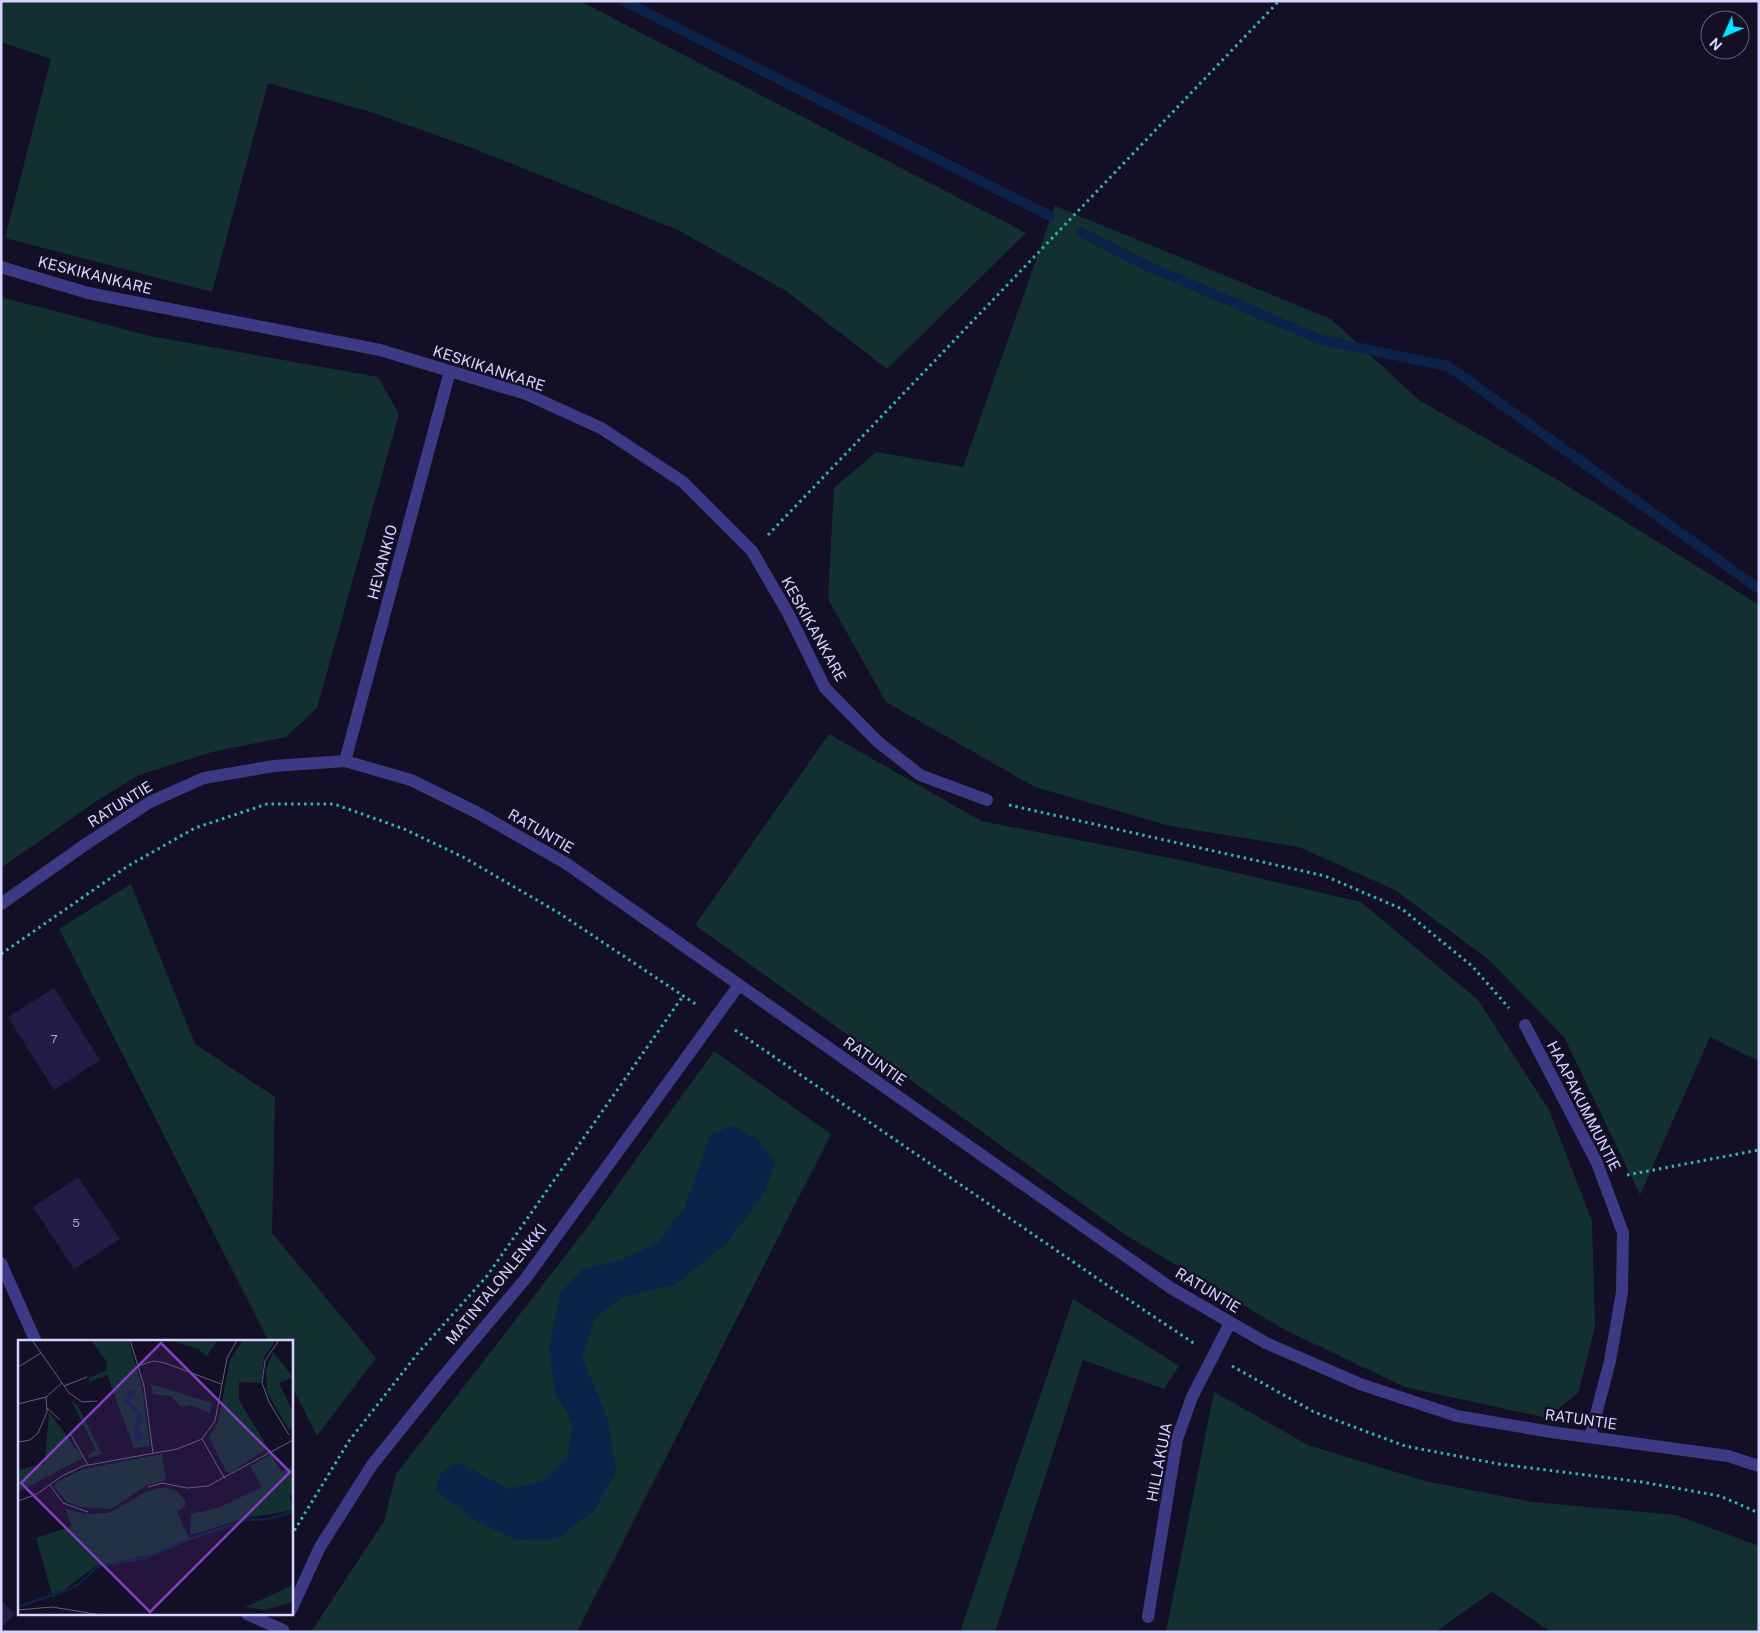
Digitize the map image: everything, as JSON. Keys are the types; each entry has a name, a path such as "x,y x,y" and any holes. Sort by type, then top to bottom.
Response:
{"street":[{"name":"KESKIKANKARE","path":"1,267 88,293 380,350 526,394 601,428 683,482 752,552 788,613 825,688 877,741 920,775 988,800"},
{"name":"HEVANKIO","path":"345,761 450,371"},
{"name":"RATUNTIE","path":"1,904 150,802 204,778 274,766 345,761 411,780 478,813 567,864 1163,1283 1266,1343 1360,1384 1457,1416 1551,1432 1728,1456 1759,1466"},
{"name":"MATINTALONLENKKI","path":"292,1608 320,1547 372,1465 526,1278 739,985"},
{"name":"HAAPAKUMMUNTIE","path":"1525,1025 1593,1154 1624,1233 1622,1292 1610,1361 1590,1437"},
{"path":"1,1263 35,1340"},
{"name":"HILLAKUJA","path":"1148,1617 1177,1439 1192,1397 1230,1323"},
{"path":"251,1616 282,1631 289,1616"}],"path":[{"path":"752,552 1279,1"},
{"path":"988,800 1325,876 1402,909 1472,966 1525,1025"},
{"path":"1,954 128,866 195,828 267,804 334,804 404,828 463,858 558,914 716,1017 1115,1291 1213,1356 1314,1412 1405,1446 1498,1464 1642,1482 1720,1496 1759,1513"},
{"path":"292,1534 349,1441 418,1353 487,1276 683,996"},
{"path":"1603,1179 1759,1150"}],"green space":[{"path":"1,1 580,1 1026,233 887,369 786,291 678,230 472,148 371,112 268,83 212,292 5,238 51,59 1,42"},
{"path":"1055,206 1331,319 1419,400 1563,483 1759,605 1759,1061 1710,1037 1640,1195 1564,1037 1489,960 1395,890 1299,847 1170,826 1035,787 886,702 828,599 834,488 876,452 963,467"},
{"path":"1,297 150,336 378,377 399,414 317,708 286,737 212,752 139,775 95,802 1,868"},
{"path":"829,734 981,821 1190,862 1361,902 1478,1000 1549,1110 1592,1221 1595,1327 1578,1393 1547,1418 1405,1387 1285,1330 1124,1234 695,925"},
{"path":"131,884 195,1044 275,1097 272,1233 376,1358 317,1436 292,1387 292,1340 268,1340 59,929"},
{"path":"714,1051 831,1134 577,1632 311,1632 384,1521 396,1474 586,1229"},
{"path":"1073,1299 1179,1366 1164,1389 1083,1360 995,1632 960,1632"},
{"path":"1214,1392 1308,1445 1425,1481 1533,1502 1676,1515 1759,1546 1759,1632 1551,1632 1492,1592 1435,1632 1166,1632"}],"water":[{"path":"733,1126 759,1140 776,1163 762,1197 723,1247 674,1285 621,1298 594,1319 582,1358 608,1419 616,1471 594,1511 556,1539 516,1540 480,1523 435,1491 441,1472 460,1463 509,1489 542,1481 567,1456 573,1424 555,1392 549,1349 560,1293 583,1269 621,1260 659,1242 685,1206 711,1134"}],"building":[{"path":"54,988 100,1060 54,1090 8,1017"},
{"path":"78,1177 120,1239 74,1269 33,1207"},
{"path":"1,1600 15,1614 1,1627"}],"waterway":[{"path":"624,1 1050,216"},
{"path":"1081,232 1141,263 1321,340 1448,366 1759,589"}]}
